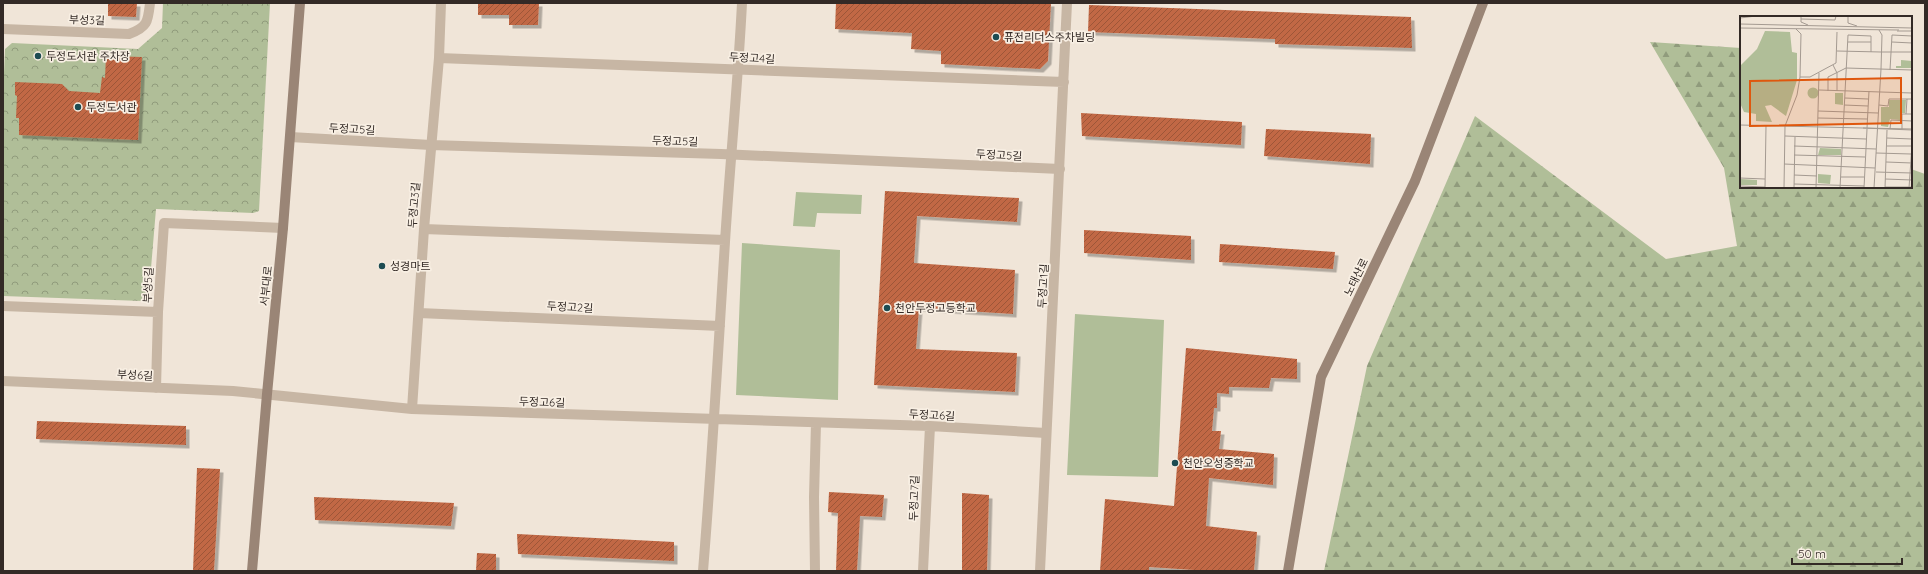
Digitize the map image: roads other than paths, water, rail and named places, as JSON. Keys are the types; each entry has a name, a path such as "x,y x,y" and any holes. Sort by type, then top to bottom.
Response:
{"street":[{"name":"부성3길","path":"3,30 129,34 144,27 148,19 150,3"},
{"name":"서부대로","path":"252,571 283,228 300,3"},
{"name":"두정고3길","path":"412,409 424,229 439,58 441,3"},
{"path":"703,571 715,420 725,240 739,70 742,3"},
{"name":"두정고1길","path":"1040,571 1067,3"},
{"name":"노태산로","path":"1288,571 1321,377 1415,181 1483,3"},
{"name":"두정고4길","path":"439,58 1064,82"},
{"name":"두정고5길","path":"290,137 431,145 732,154 1060,169"},
{"name":"부성5길","path":"3,306 158,312 164,223 283,228"},
{"path":"424,229 725,240"},
{"path":"156,388 158,312"},
{"name":"두정고2길","path":"418,313 720,326"},
{"name":"부성6길","path":"3,381 267,394"},
{"name":"두정고6길","path":"267,394 412,409 930,426 1046,433"},
{"path":"815,571 814,497 816,423"},
{"name":"두정고7길","path":"923,571 930,426"}],"place":[{"name":"퓨전리더스주차빌딩","path":"996,37"},
{"name":"두정도서관 주차장","path":"38,56"},
{"name":"두정도서관","path":"78,107"},
{"name":"성경마트","path":"382,266"},
{"name":"천안두정고등학교","path":"887,308"},
{"name":"천안오성중학교","path":"1175,463"}]}
